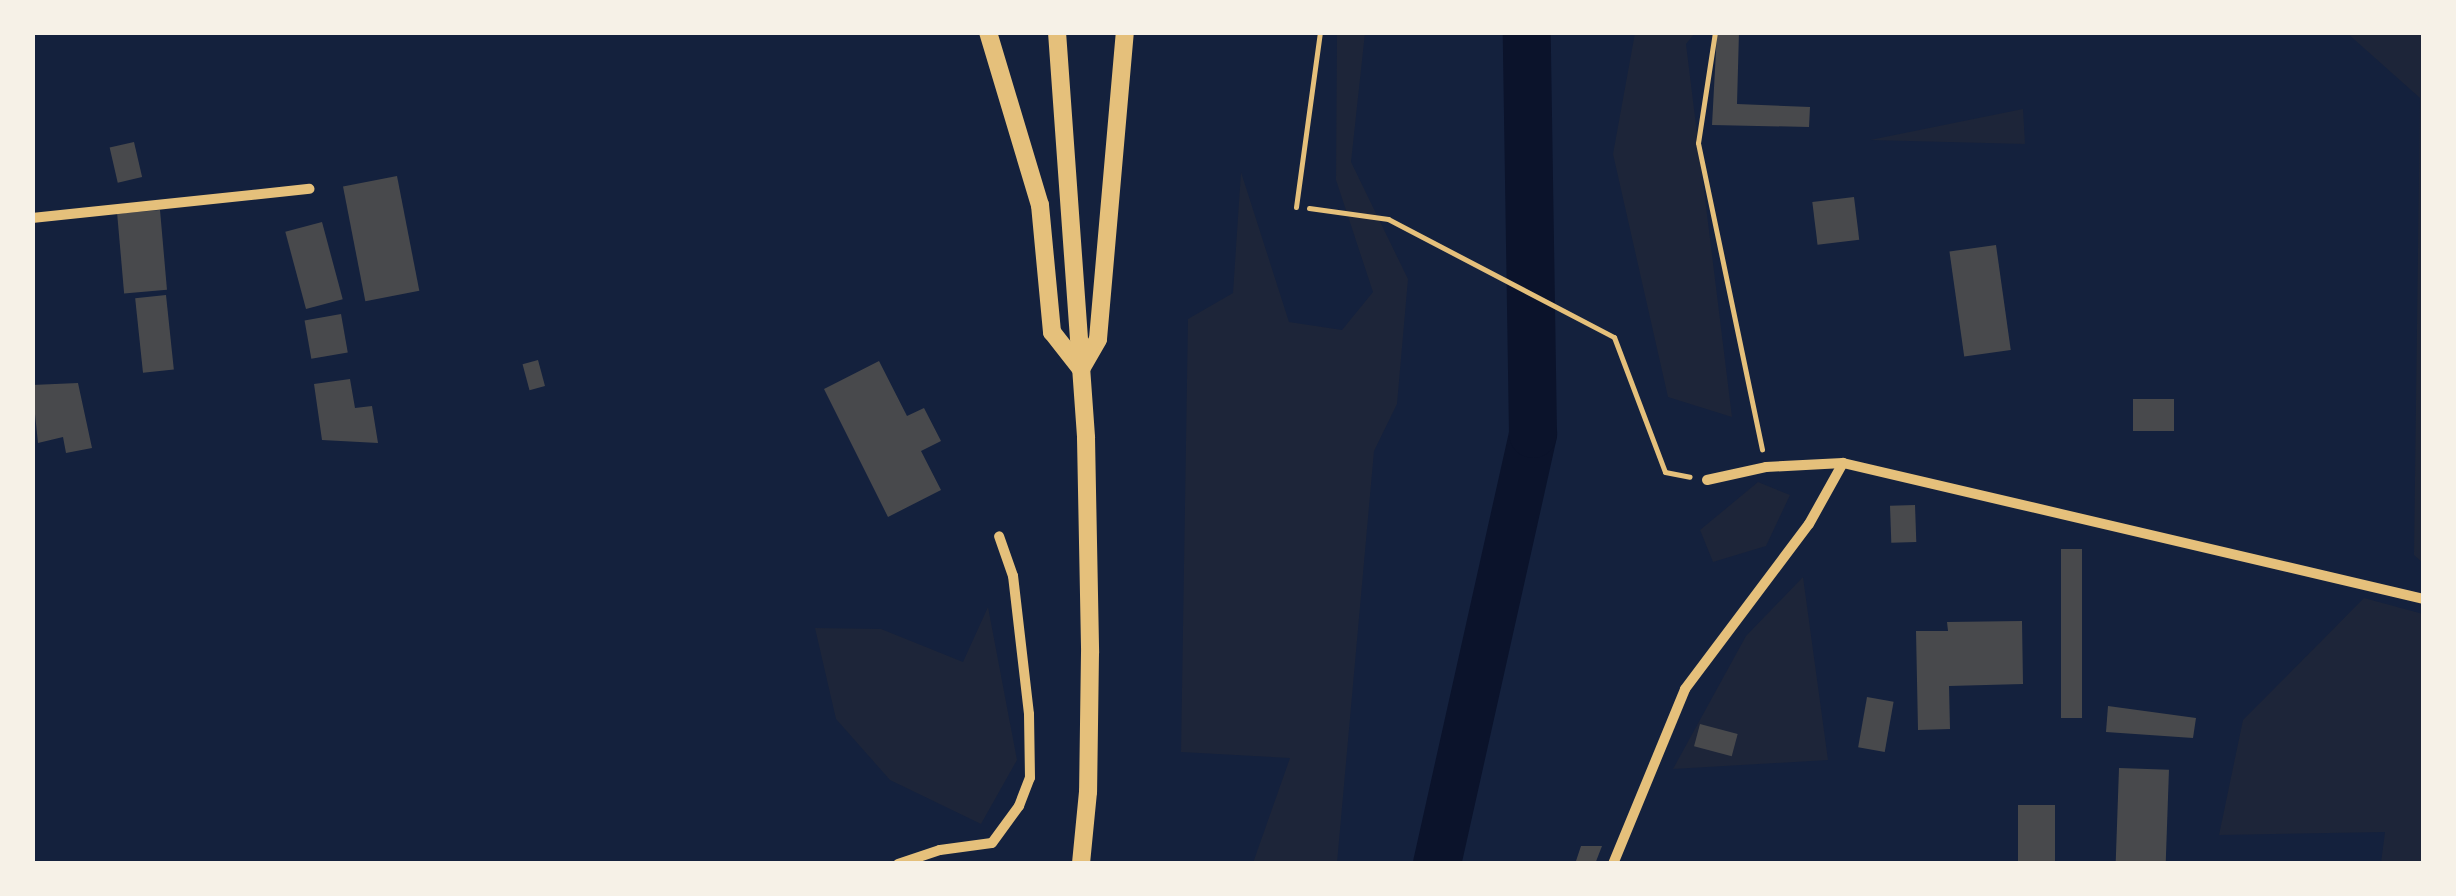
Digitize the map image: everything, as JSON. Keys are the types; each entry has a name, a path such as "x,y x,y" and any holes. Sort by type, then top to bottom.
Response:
{"highway":[{"path":"988,32 1040,205 1052,332 1081,369"},
{"path":"1057,32 1081,369 1090,653 1088,792 1080,864"},
{"path":"1081,369 1098,339 1125,32"}],"street":[{"path":"32,218 309,189"},
{"path":"1613,864 1685,690 1809,524 1843,464"},
{"path":"1707,480 1766,467 1843,464 2424,600"},
{"path":"898,864 940,850 992,843 1019,806 1030,778 1029,714 1013,576 1000,536"}],"lane":[{"path":"1296,207 1320,32"}],"path":[{"path":"1716,32 1698,143 1766,467"},
{"path":"1296,207 1388,220 1614,337 1665,472 1707,480"}],"shaded area":[{"path":"1337,33 1365,33 1351,162 1408,279 1397,404 1374,451 1337,863 1253,863 1290,758 1181,752 1188,319 1233,293 1241,172 1289,322 1342,330 1373,292 1336,180"},
{"path":"1635,33 1695,33 1686,44 1732,417 1668,397 1613,154"},
{"path":"2347,33 2423,33 2423,563 2414,555 2420,98"},
{"path":"2023,109 2025,144 1870,140"},
{"path":"1758,482 1790,495 1766,546 1713,562 1700,530"},
{"path":"1803,577 1828,760 1673,769 1746,636"},
{"path":"2364,598 2423,614 2423,863 2381,863 2385,832 2219,835 2243,720"},
{"path":"988,607 1017,760 981,824 890,780 836,719 815,628 881,629 963,662"}],"building":[{"path":"1717,32 1739,32 1737,104 1810,107 1809,127 1712,125"},
{"path":"134,142 142,177 118,183 110,148"},
{"path":"397,176 419,291 365,301 343,186"},
{"path":"1854,197 1859,240 1818,245 1812,202"},
{"path":"160,210 167,290 124,293 117,214"},
{"path":"322,222 343,299 306,309 285,232"},
{"path":"1996,245 2011,350 1964,357 1949,252"},
{"path":"166,295 174,370 143,373 135,298"},
{"path":"341,314 348,352 311,359 305,320"},
{"path":"538,360 545,386 530,390 523,364"},
{"path":"879,361 907,416 924,408 941,441 921,451 941,490 888,517 824,389"},
{"path":"350,379 355,408 372,406 378,443 322,440 314,384"},
{"path":"78,383 92,448 66,453 63,437 38,443 32,385"},
{"path":"2133,399 2174,399 2174,431 2133,431"},
{"path":"1915,505 1916,542 1891,543 1890,506"},
{"path":"2061,549 2082,549 2082,718 2061,718"},
{"path":"2022,621 2023,684 1949,686 1950,729 1918,730 1916,631 1948,631 1947,622"},
{"path":"1867,697 1894,702 1885,752 1858,747"},
{"path":"2108,706 2196,718 2193,738 2106,732"},
{"path":"1700,724 1738,734 1732,756 1694,746"},
{"path":"2119,768 2169,770 2166,864 2116,864"},
{"path":"2018,805 2055,805 2055,864 2018,864"},
{"path":"1581,846 1602,846 1595,864 1575,864"}],"waterway":[{"path":"1437,864 1533,434 1527,32"}]}
